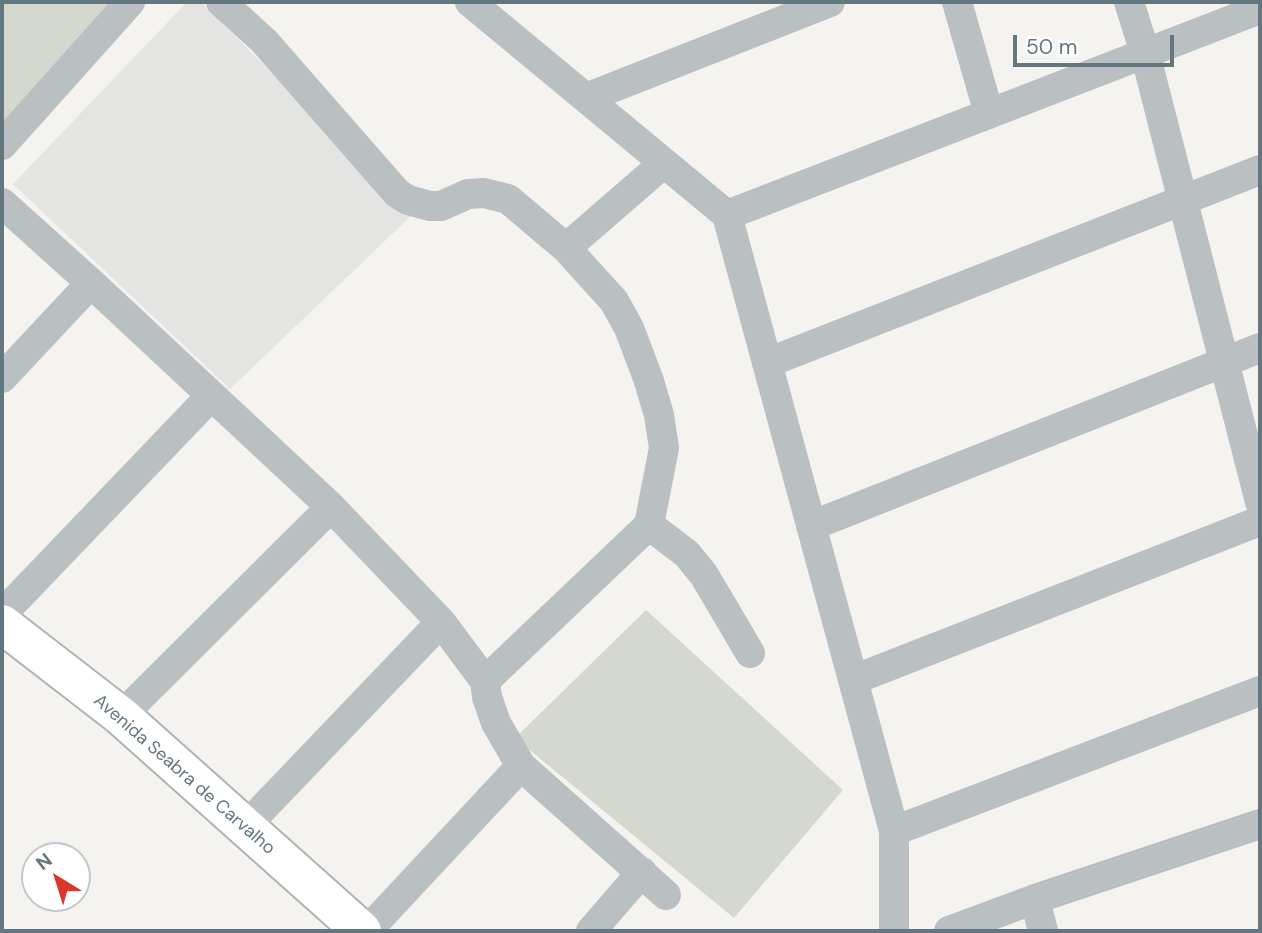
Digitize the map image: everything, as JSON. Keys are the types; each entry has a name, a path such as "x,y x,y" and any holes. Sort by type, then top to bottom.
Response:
{"main road":[{"name":"Avenida Seabra de Carvalho","path":"2,624 121,716 244,828 364,931"}],"street":[{"path":"2,145 130,2"},
{"path":"221,2 264,41 397,193 408,200 429,206 441,206 468,194 498,195 516,205 566,248 614,301 629,328 659,415 664,448 649,525 485,681"},
{"path":"470,2 727,215 894,831 894,931"},
{"path":"586,99 830,2"},
{"path":"957,2 989,114"},
{"path":"1129,2 1145,53 1260,502"},
{"path":"727,215 1260,9"},
{"path":"566,248 664,163"},
{"path":"766,363 1260,170"},
{"path":"2,203 91,282 331,507 440,622 485,681 487,697 496,723 521,766 666,895"},
{"path":"2,378 91,282"},
{"path":"811,526 1260,348"},
{"path":"2,614 211,396"},
{"path":"121,716 331,507"},
{"path":"853,680 1260,521"},
{"path":"649,525 687,554 704,575 750,653"},
{"path":"244,828 440,622"},
{"path":"894,831 1260,691"},
{"path":"364,931 521,766"},
{"path":"949,931 1035,899 1260,824"},
{"path":"591,931 642,872"},
{"path":"1035,899 1044,931"}],"shaded area":[{"path":"2,2 121,2 2,132"},
{"path":"187,2 201,2 413,214 230,389 13,184"},
{"path":"646,610 843,790 734,918 515,738"}]}
